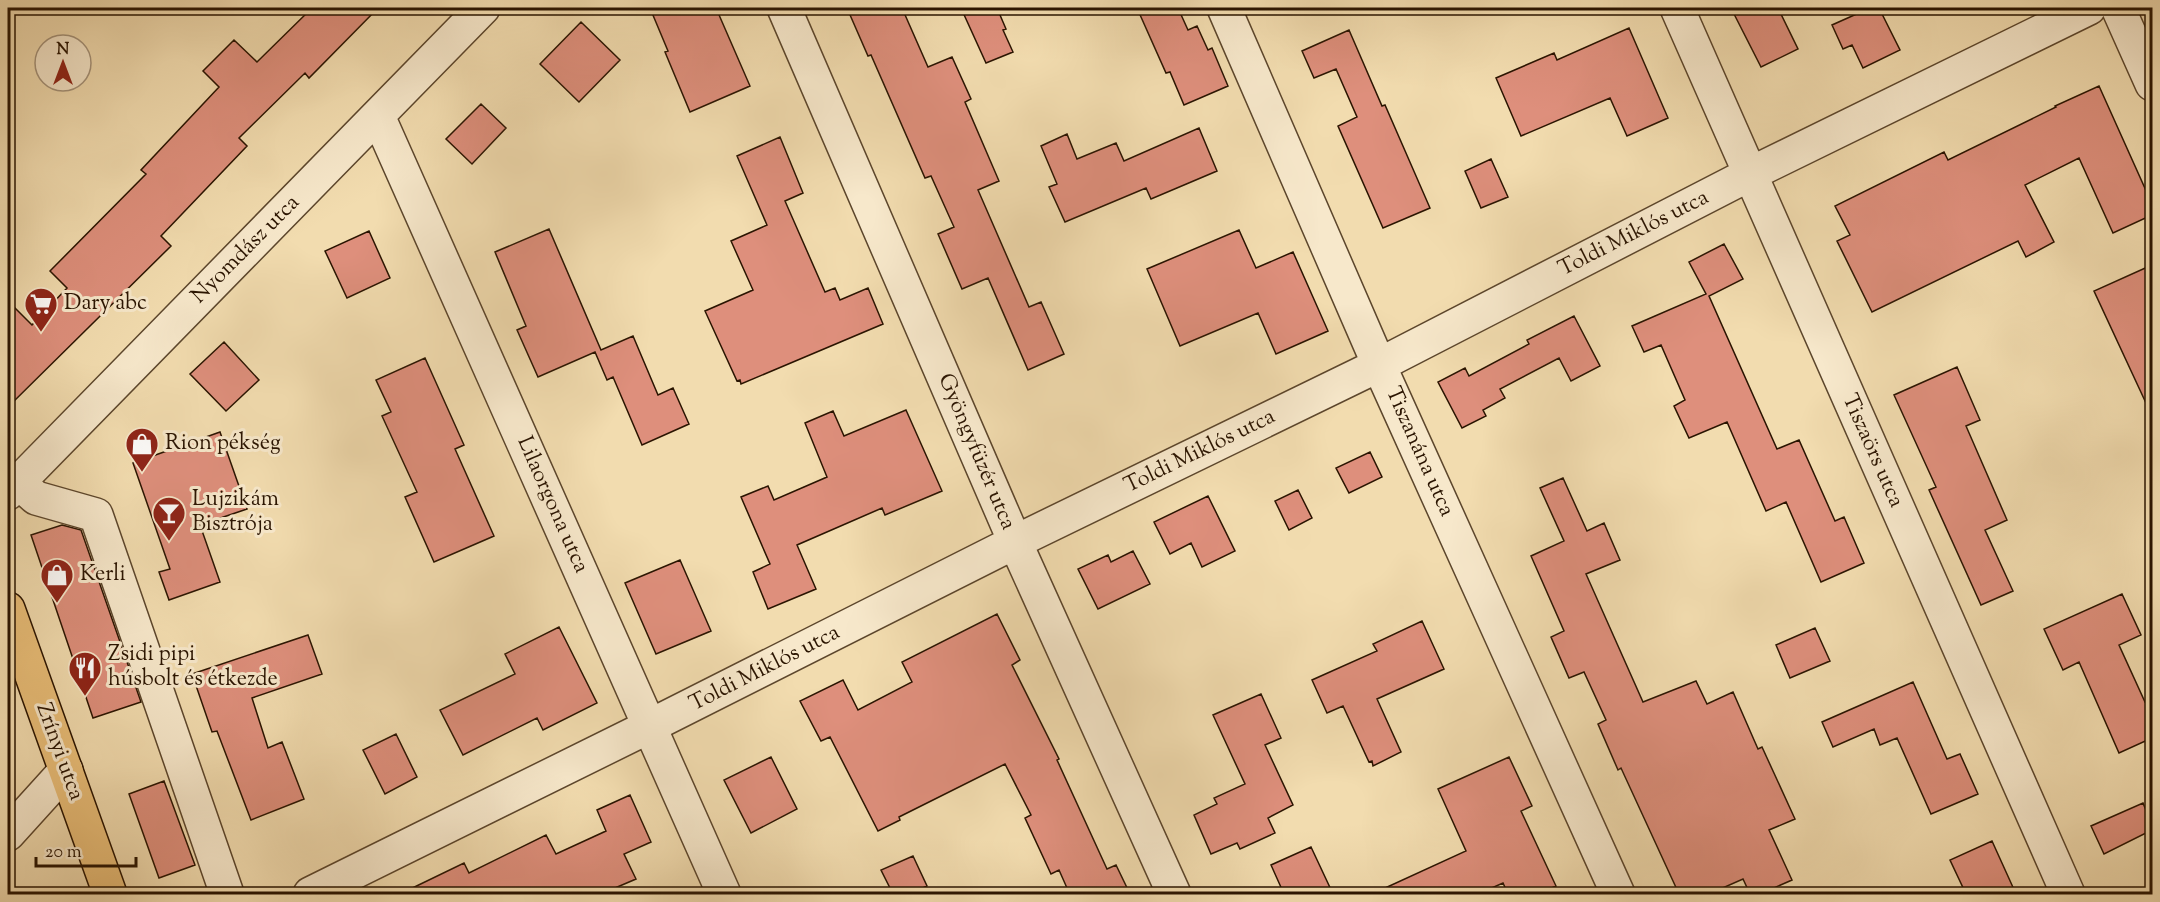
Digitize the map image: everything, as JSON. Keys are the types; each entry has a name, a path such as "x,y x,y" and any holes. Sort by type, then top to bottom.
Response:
{"main road":[{"name":"Zrínyi utca","path":"8,609 110,894"}],"street":[{"name":"Nyomdász utca","path":"13,487 483,8"},
{"name":"Gyöngyfüzér utca","path":"784,8 1015,542 1173,894"},
{"name":"Tiszanána utca","path":"1224,8 1379,365 1618,894"},
{"name":"Tiszaörs utca","path":"1677,8 2068,894"},
{"name":"Toldi Miklós utca","path":"310,894 1015,542 1379,365 1750,174 2089,8"},
{"path":"2118,8 2152,84"},
{"name":"Lilaorgona utca","path":"378,116 724,894"},
{"path":"13,487 36,498 96,515 227,894"},
{"path":"8,834 66,770"}],"building":[{"path":"312,8 378,8 309,78 305,73 239,138 247,146 161,236 171,246 8,407 8,301 32,325 67,288 50,271 146,174 141,170 219,87 203,71 234,40 257,62"},
{"path":"650,8 716,8 750,86 690,112"},
{"path":"847,8 902,8 928,67 952,57 971,99 965,102 999,181 978,190 1029,307 1041,302 1064,354 1028,370 988,278 962,289 938,234 954,227 931,176 925,178 871,55 868,56"},
{"path":"961,8 997,8 1006,29 1003,30 1013,52 986,63"},
{"path":"1137,8 1178,8 1188,30 1197,26 1208,50 1212,48 1228,86 1184,105 1170,72 1166,73"},
{"path":"1731,8 1778,8 1798,49 1761,67"},
{"path":"1870,8 1879,8 1900,50 1863,68 1852,45 1843,49 1832,25"},
{"path":"581,22 620,60 579,102 540,64"},
{"path":"1629,28 1668,118 1627,136 1610,98 1521,136 1496,78 1554,53 1557,60"},
{"path":"1349,30 1430,208 1383,228 1338,126 1357,117 1336,69 1314,78 1302,51"},
{"path":"2099,86 2152,204 2152,215 2113,233 2079,158 2025,185 2054,242 2026,257 2018,241 1872,312 1837,241 1850,235 1835,206 1944,152 1948,160"},
{"path":"481,104 506,128 472,164 446,139"},
{"path":"1199,128 1217,171 1151,199 1146,188 1065,222 1049,187 1057,184 1041,146 1067,134 1077,159 1116,143 1124,161"},
{"path":"780,137 803,193 785,201 825,292 835,288 840,300 868,288 883,324 741,384 740,380 737,381 705,311 753,290 731,241 767,225 737,156"},
{"path":"1491,159 1508,197 1481,208 1465,171"},
{"path":"549,229 601,350 633,336 658,395 673,388 689,424 642,445 613,377 607,380 595,352 538,377 517,330 526,326 495,252"},
{"path":"1239,230 1256,268 1293,252 1328,331 1276,354 1258,313 1180,346 1147,269"},
{"path":"369,231 390,278 347,298 325,251"},
{"path":"1724,244 1743,279 1709,296 1777,449 1799,440 1835,521 1844,517 1864,563 1821,582 1786,502 1766,511 1727,422 1689,438 1674,406 1685,400 1661,345 1644,352 1632,326 1706,294 1689,262"},
{"path":"2152,265 2152,416 2094,291"},
{"path":"1574,316 1600,366 1571,381 1559,358 1500,389 1505,398 1483,410 1486,416 1462,428 1438,382 1465,368 1469,376 1529,344 1527,340"},
{"path":"224,342 259,380 226,411 190,374"},
{"path":"425,358 464,445 455,449 494,536 434,562 405,497 417,492 382,416 391,412 376,380"},
{"path":"1957,367 1980,420 1966,426 2007,520 1985,530 2013,591 1981,605 1929,490 1936,487 1894,395"},
{"path":"906,410 942,491 885,515 882,508 797,545 816,589 768,609 753,572 770,564 741,497 768,486 774,500 827,477 805,423 833,411 844,436"},
{"path":"220,432 247,509 200,525 220,582 169,600 159,572 170,569 133,463"},
{"path":"1370,452 1382,477 1349,493 1336,468"},
{"path":"1563,478 1587,531 1604,523 1620,560 1586,574 1643,702 1696,681 1707,704 1733,692 1758,749 1762,747 1795,819 1769,830 1792,880 1760,894 1750,894 1743,879 1709,894 1679,894 1621,768 1618,770 1598,724 1606,720 1584,672 1569,678 1551,637 1564,631 1531,556 1564,541 1540,488"},
{"path":"1298,490 1312,518 1289,530 1275,501"},
{"path":"1208,496 1235,551 1202,567 1191,543 1170,554 1154,522"},
{"path":"62,525 81,530 141,702 93,718 31,535"},
{"path":"1133,551 1150,584 1098,609 1078,569 1108,555 1111,562"},
{"path":"680,560 711,631 656,654 625,583"},
{"path":"2122,594 2141,635 2119,645 2145,702 2152,699 2152,738 2119,753 2079,662 2063,670 2044,629"},
{"path":"997,614 1020,660 1012,665 1059,759 1057,760 1107,869 1116,865 1130,894 1052,894 1067,888 1059,870 1051,874 1025,818 1031,815 1005,764 899,817 900,820 878,831 830,737 821,741 800,701 843,680 858,710 912,682 902,662"},
{"path":"1422,621 1444,669 1377,699 1401,752 1373,766 1343,706 1327,713 1312,680 1377,651 1373,644"},
{"path":"559,627 597,703 543,730 537,718 463,755 440,710 515,674 505,654"},
{"path":"1815,628 1830,661 1790,678 1776,645"},
{"path":"308,635 322,674 252,698 268,748 282,742 304,799 251,820 217,731 212,732 192,674"},
{"path":"1913,682 1947,759 1960,754 1978,794 1931,814 1897,738 1880,745 1874,729 1833,747 1822,722"},
{"path":"1261,694 1281,738 1265,745 1293,805 1268,818 1275,833 1240,849 1237,843 1211,854 1194,815 1217,804 1214,798 1245,784 1213,715"},
{"path":"396,734 417,777 385,794 363,750"},
{"path":"771,757 797,809 751,833 724,780"},
{"path":"1509,757 1532,806 1521,811 1556,886 1538,894 1508,894 1503,883 1478,894 1372,894 1466,851 1438,789"},
{"path":"164,781 195,865 159,878 129,794"},
{"path":"630,795 651,842 624,854 636,879 601,894 400,894 464,863 469,873 546,835 556,854 606,831 597,810"},
{"path":"2143,803 2152,830 2104,854 2091,826"},
{"path":"1992,841 2016,894 1966,894 1950,860"},
{"path":"1311,847 1333,894 1284,894 1271,865"},
{"path":"913,856 927,886 910,894 893,894 881,870"}],"place":[{"name":"Dary abc","path":"41,333"},
{"name":"Rion pékség","path":"142,473"},
{"name":"Lujzikám Bisztrója","path":"169,542"},
{"name":"Kerli","path":"57,604"},
{"name":"Zsidi pipi húsbolt és étkezde","path":"85,697"}]}
